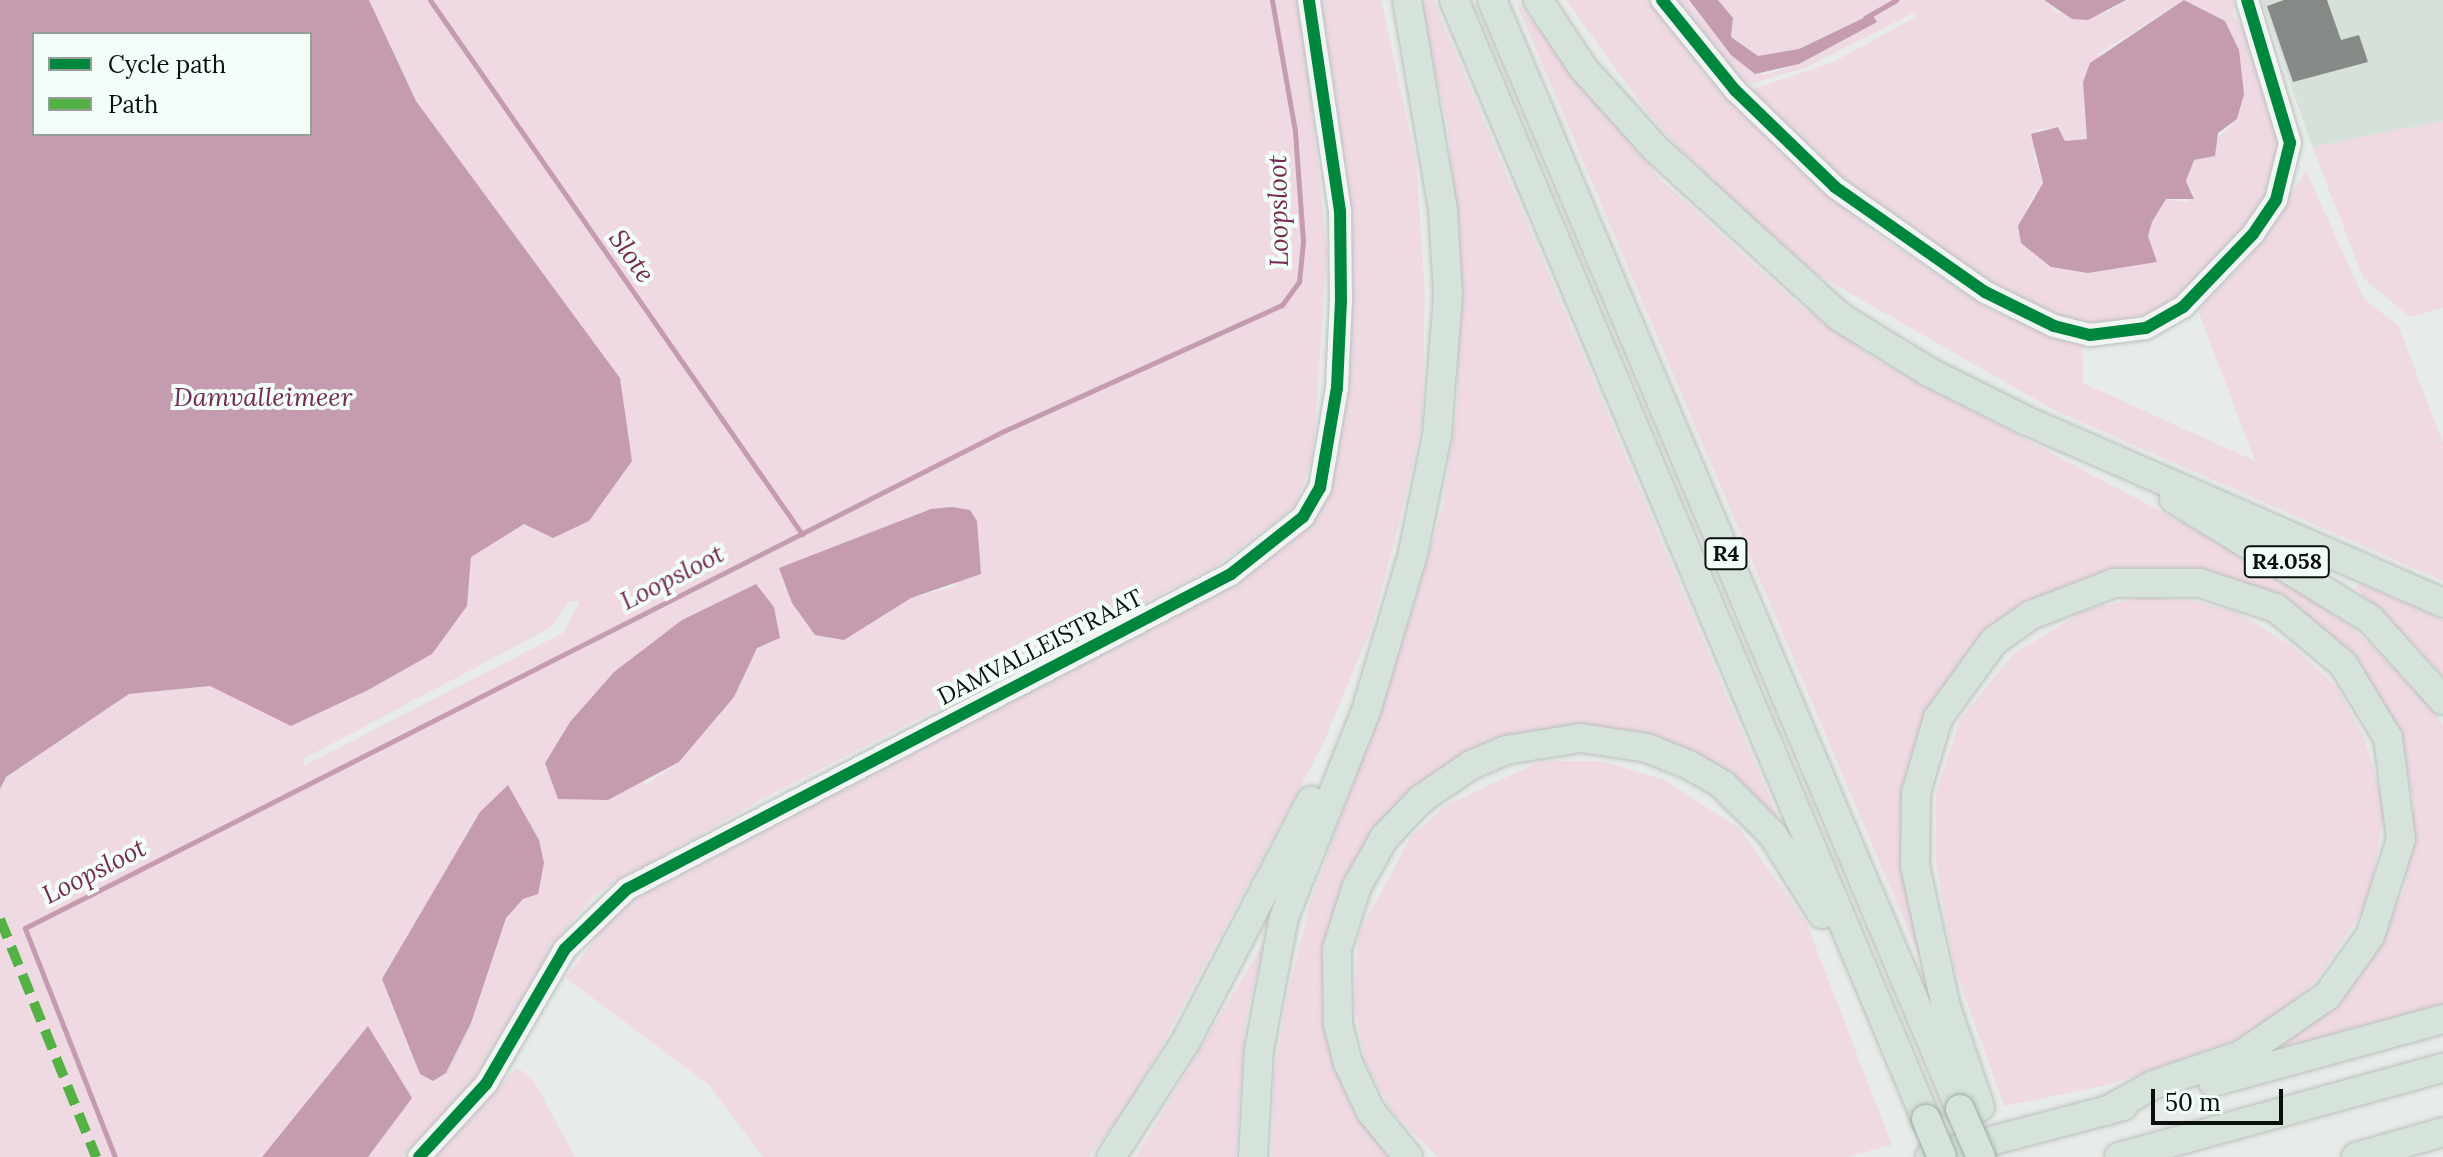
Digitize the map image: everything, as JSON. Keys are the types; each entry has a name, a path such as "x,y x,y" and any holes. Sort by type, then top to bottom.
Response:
{"highway":[{"path":"1253,1157 1259,1050 1284,917 1374,675 1413,553 1437,435 1448,295 1433,124 1407,0"},
{"name":"R4","path":"1454,0 1942,1157"},
{"name":"R4","path":"1492,0 1970,1108 1981,1157"},
{"path":"1538,0 1583,68 1656,149 1840,317 1929,372 2042,428 2107,451 2443,603"},
{"name":"R4.058","path":"2042,428 2332,591 2370,619 2443,700"},
{"path":"1997,1157 1970,1108 1915,866 1916,793 1938,718 1985,651 2031,615 2114,583 2200,583 2276,608 2343,664 2388,738 2401,839 2370,936 2327,996 2241,1055 2153,1085 2106,1111"},
{"path":"1111,1157 1186,1041 1263,902 1374,675"},
{"path":"1408,1157 1371,1112 1344,1050 1335,988 1346,914 1368,863 1402,817 1442,783 1506,750 1581,738 1614,741 1647,748 1723,785 1773,835 1833,934 1867,976"},
{"path":"1930,1157 2443,1019"},
{"path":"2119,1157 2443,1068"},
{"path":"2356,1157 2443,1132"}],"street":[{"name":"DAMVALLEISTRAAT","path":"419,1157 486,1084 565,949 627,889 1231,574 1303,517 1320,488 1337,388 1341,301 1340,211 1309,0"},
{"path":"1662,0 1735,90 1835,187 1985,292 2054,326 2090,335 2146,328 2183,307 2253,234 2276,200 2290,143 2247,0"}],"shaded area":[{"path":"369,0 1301,0 1327,251 1313,456 1295,507 1215,567 768,796 594,895 558,939 487,1069 402,1157 368,1157 412,1098 368,1027 262,1157 0,1157 0,789 6,777 129,694 210,686 291,726 467,606 471,557 524,524 620,378 416,101","holes":["931,509 956,586 911,598 851,632 813,556","580,601 563,633 305,765 303,759 552,627 568,602","769,602 780,638 757,648 721,713 679,762 647,784 545,763 589,702","544,863 506,918 489,959 382,979 404,946"]},
{"path":"1321,0 1381,0 1416,160 1425,293 1422,423 1371,629 1323,744 1135,1095 1089,1157 763,1157 709,1085 566,978 613,914 645,893 1230,586 1312,523 1338,456 1352,293 1347,184"},
{"path":"1420,0 1433,0 1782,827 1761,810 1582,732 1411,798 1329,976 1394,1157 1272,1157 1274,1075 1287,996 1311,900 1390,682 1443,507 1458,400 1459,226 1447,123"},
{"path":"1515,0 1662,181 1798,304 1875,359 2280,575 2351,627 2427,700 2443,726 2443,1004 2273,1050 2317,1019 2387,927 2406,885 2414,805 2404,753 2372,685 2214,577 2010,616 1912,769 1922,963"},
{"path":"1566,0 1648,0 1705,74 1872,231 1992,311 2083,346 2083,383 2255,461 2198,310 2242,265 2306,171 2364,299 2398,325 2443,443 2443,581 2054,410 1815,273 1723,193 1650,116"},
{"path":"1674,0 1688,0 1731,55 1764,75 1799,64 1876,22 1871,15 1799,49 1758,56 1731,37 1733,18 1718,0 2044,0 2058,13 2108,12 2126,0 2184,0 2100,53 2083,82 2087,139 2065,141 2058,127 2036,130 2034,156 2043,183 2026,208 2088,273 2157,262 2148,236 2152,222 2166,199 2187,202 2194,195 2186,181 2194,160 2238,119 2218,19 2186,0 2234,0 2233,16 2248,32 2280,131 2273,186 2238,243 2168,306 2111,325 2058,318 1982,278 1851,188 1750,90 1834,62 1915,17 1913,13 1807,67 1750,84 1736,77"},
{"path":"2262,0 2443,0 2443,121 2312,147"},
{"path":"2443,121 2443,308 2410,317 2364,279 2312,147"},
{"path":"2361,583 2443,620 2443,675 2356,588"},
{"path":"2139,598 2190,600 2238,613 2292,646 2337,687 2364,737 2385,808 2369,900 2322,973 2281,1017 2241,1038 2112,1084 2004,1106 1954,966 1936,864 1936,793 1960,720 2013,654 2085,610"},
{"path":"1542,761 1602,761 1665,780 1740,829 1807,924 1892,1145 1846,1157 1438,1157 1393,1113 1366,1063 1354,1005 1359,933 1410,838 1446,805"},
{"path":"1264,942 1245,1024 1236,1157 1136,1157"},
{"path":"517,1067 534,1081 575,1157 434,1157"}],"water":[{"name":"Damvalleimeer","path":"0,0 369,0 416,101 620,378 632,461 589,521 553,538 524,524 471,557 467,606 432,654 368,690 291,726 210,686 129,694 6,777 0,789"},
{"path":"1689,0 1718,0 1733,18 1731,37 1758,56 1799,49 1872,14 1877,22 1799,64 1755,74 1731,55"},
{"path":"2044,0 2126,0 2088,20 2072,19"},
{"path":"2184,0 2225,21 2239,50 2244,94 2237,119 2218,133 2215,156 2194,160 2186,181 2194,199 2166,199 2152,222 2148,236 2157,262 2088,273 2051,267 2021,243 2018,226 2043,183 2031,134 2058,127 2065,141 2087,139 2083,82 2090,63"},
{"path":"952,507 970,510 977,521 981,574 911,598 844,640 815,635 792,603 779,568 931,509"},
{"path":"756,584 774,607 780,638 757,648 734,697 679,762 608,800 558,799 545,763 570,722 614,672 682,620"},
{"path":"508,785 539,840 544,863 538,894 523,899 506,918 471,1023 446,1073 433,1081 420,1074 382,979 480,812"},
{"path":"368,1026 412,1098 368,1157 262,1157"}],"building":[{"path":"2284,0 2327,0 2341,40 2359,35 2368,62 2293,82 2267,6"}],"waterway":[{"name":"Slote","path":"430,0 802,534"},
{"name":"Loopsloot","path":"115,1157 25,928 1004,431 1282,305 1299,282 1303,241 1295,131 1272,0"},
{"name":"Loopsloot","path":"1865,18 1896,0"}],"marked path":[{"path":"0,919 96,1157"}],"cycle path":[{"path":"419,1157 486,1084 565,949 627,889 1231,574 1303,517 1320,488 1337,388 1341,301 1340,211 1309,0"},
{"path":"1662,0 1735,90 1835,187 1985,292 2054,326 2090,335 2146,328 2183,307 2253,234 2276,200 2290,143 2247,0"}]}
